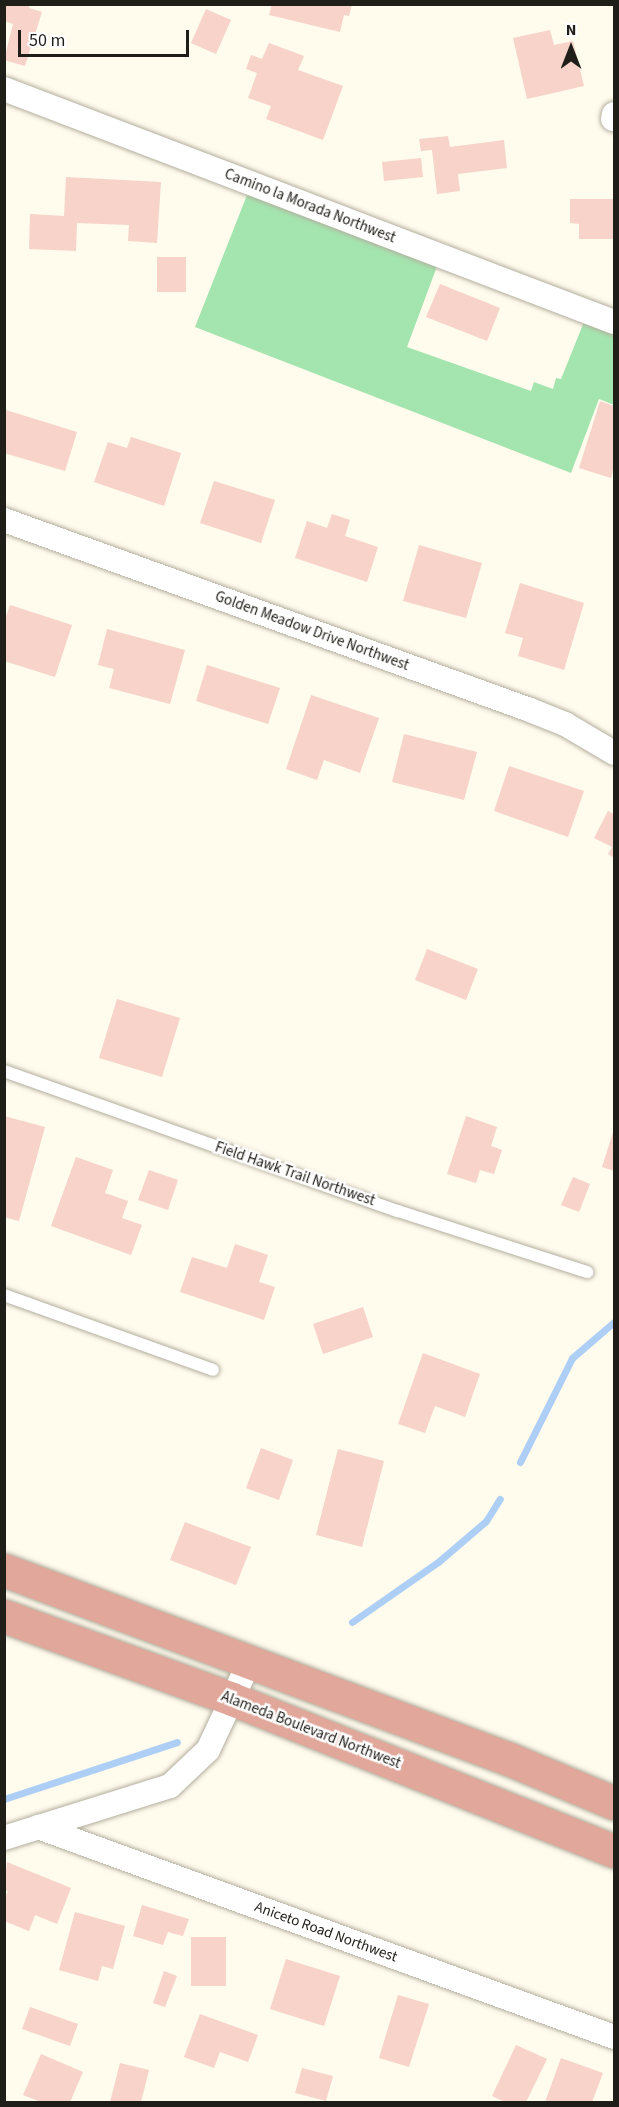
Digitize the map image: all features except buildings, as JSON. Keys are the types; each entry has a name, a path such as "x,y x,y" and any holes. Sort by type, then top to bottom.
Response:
{"main road":[{"path":"4,1570 508,1760 615,1803"},
{"name":"Alameda Boulevard Northwest","path":"4,1616 232,1699 615,1851"}],"street":[{"name":"Camino la Morada Northwest","path":"4,89 615,322"},
{"name":"Golden Meadow Drive Northwest","path":"4,519 530,710 565,724 615,753"},
{"path":"4,1838 170,1786 208,1750 249,1663"},
{"name":"Aniceto Road Northwest","path":"38,1827 615,2037"}],"lane":[{"name":"Field Hawk Trail Northwest","path":"4,1071 387,1207 587,1272"},
{"path":"4,1295 213,1370"}],"green space":[{"path":"249,190 439,261 407,347 531,391 534,382 553,389 556,378 561,379 586,317 614,329 614,405 599,399 571,473 195,327"}],"waterway":[{"path":"520,1462 572,1358 614,1322"},
{"path":"352,1622 438,1562 486,1521 500,1499"},
{"path":"4,1799 177,1742"}]}
